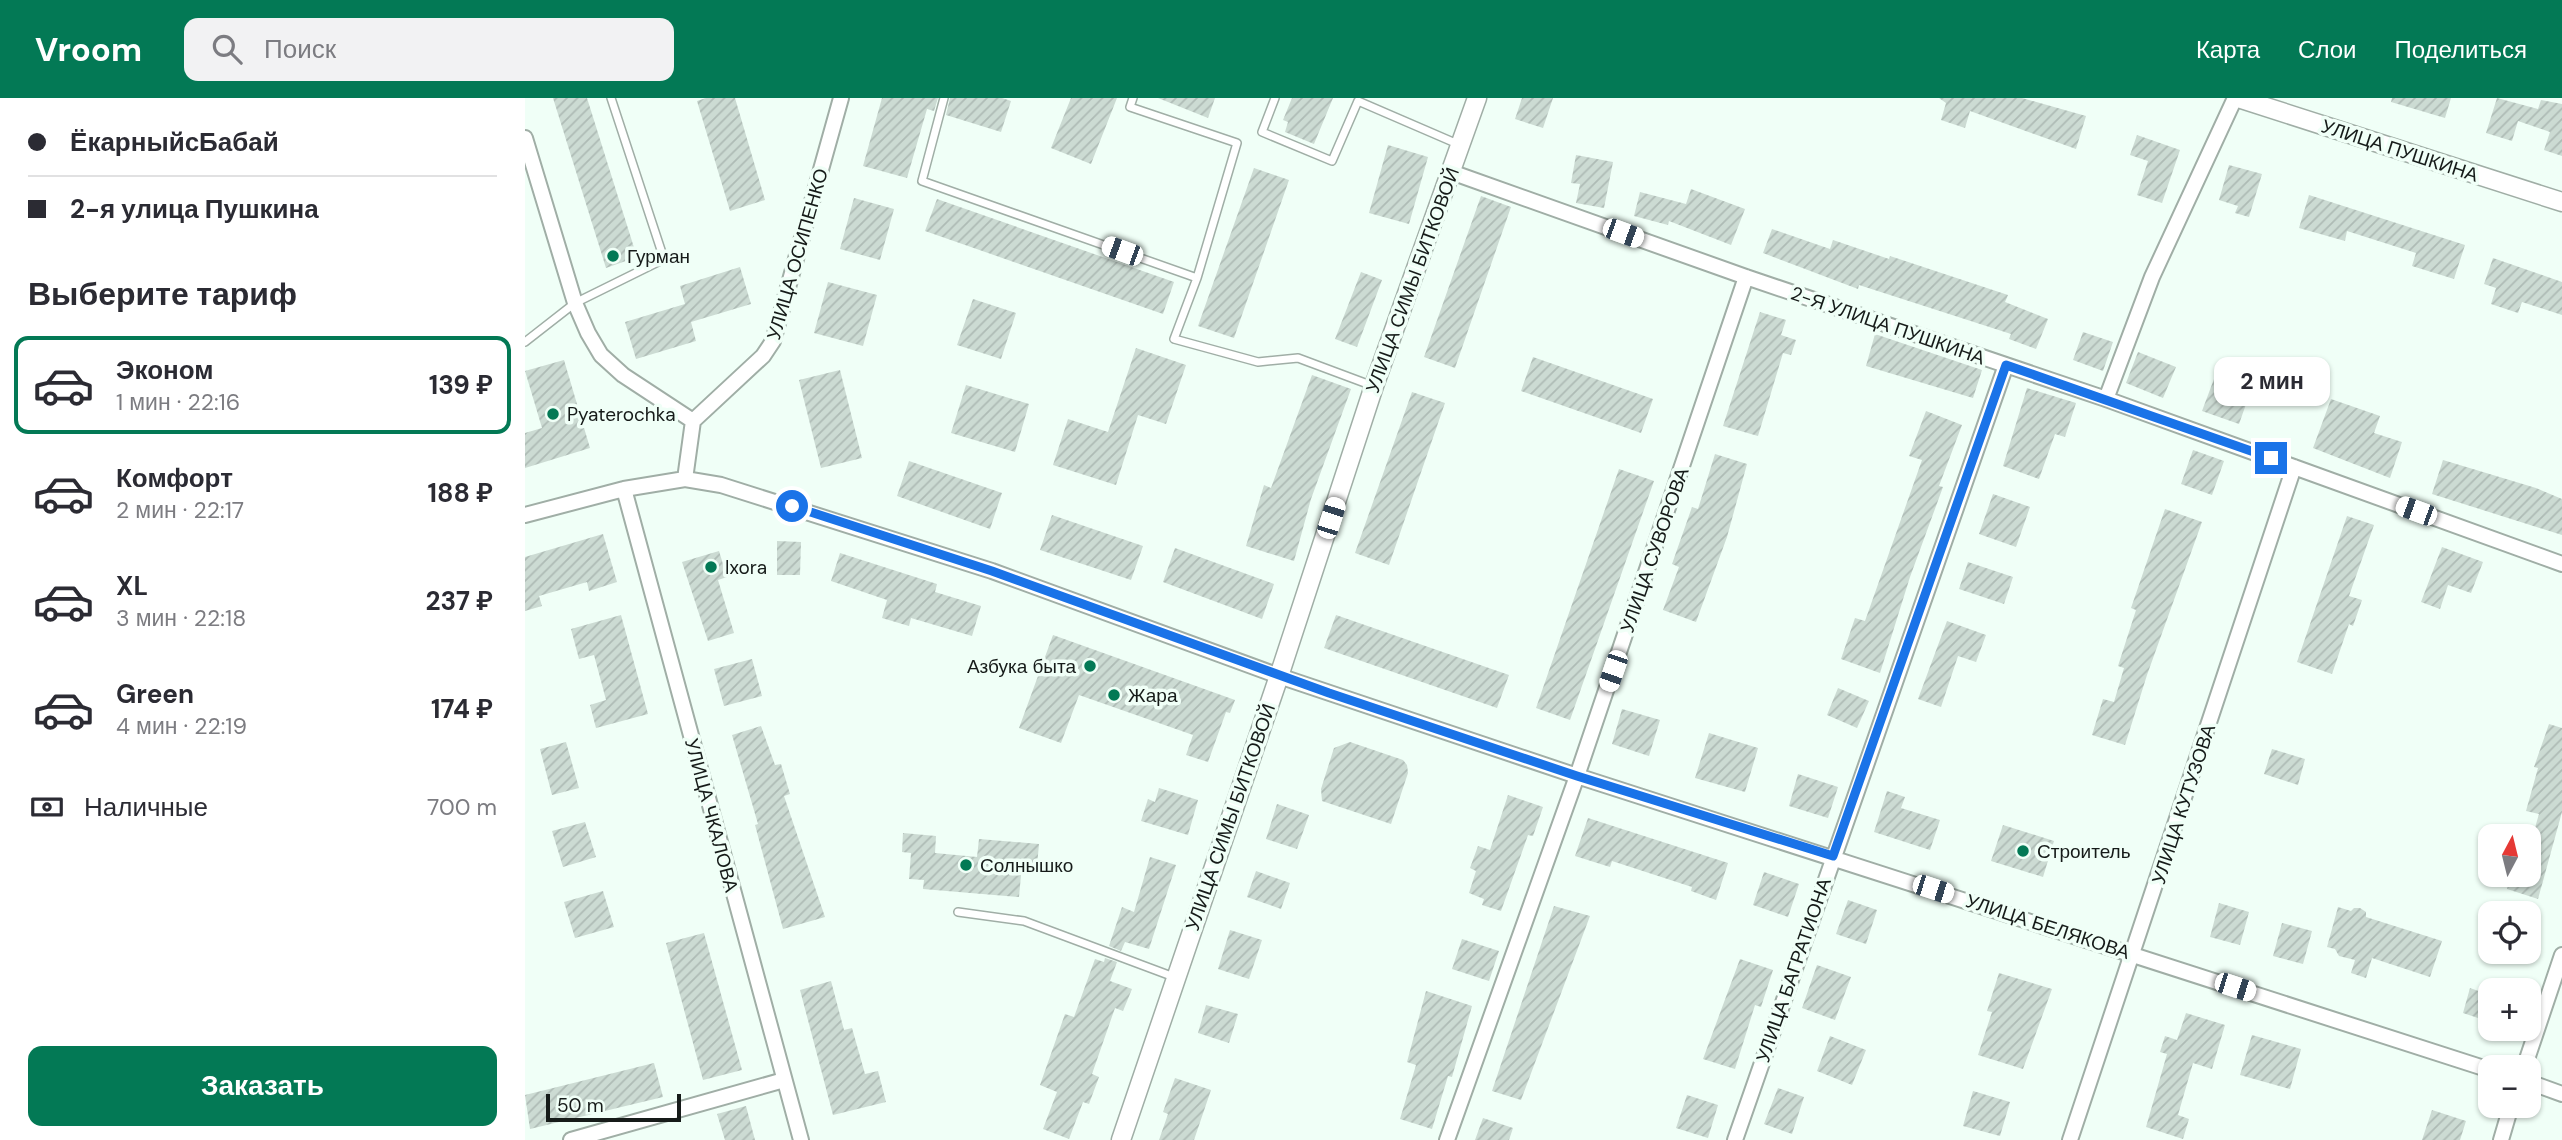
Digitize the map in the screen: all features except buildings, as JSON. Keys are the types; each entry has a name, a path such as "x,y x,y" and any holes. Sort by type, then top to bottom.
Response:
{"street":[{"name":"УЛИЦА ОСИПЕНКО","path":"693,421 763,356 773,341 841,98"},
{"name":"УЛИЦА СИМЫ БИТКОВОЙ","path":"1121,1140 1279,676 1374,386 1477,98"},
{"path":"2106,399 2152,276 2237,98"},
{"name":"УЛИЦА ПУШКИНА","path":"2237,98 2562,202"},
{"path":"525,138 575,303 601,355 623,375 693,421 685,479"},
{"name":"2-Я УЛИЦА ПУШКИНА","path":"1451,172 1746,277 2106,399 2562,564"},
{"name":"УЛИЦА СУВОРОВА","path":"1447,1140 1577,776 1746,277"},
{"name":"УЛИЦА БАГРАТИОНА","path":"1735,1140 2006,365"},
{"name":"УЛИЦА КУТУЗОВА","path":"2070,1140 2294,467"},
{"name":"УЛИЦА БЕЛЯКОВА","path":"525,515 624,489 685,479 721,485 992,571 1279,676 1577,776 1833,856 2478,1066"},
{"name":"УЛИЦА ЧКАЛОВА","path":"624,489 800,1140"},
{"path":"2528,1055 2562,955"},
{"path":"571,1140 784,1080"},
{"path":"2541,1086 2562,1094"},
{"path":"2501,1140 2507,1118"}],"lane":[{"path":"525,342 575,303 664,259 611,98"},
{"path":"944,98 922,181 1197,278"},
{"path":"1133,98 1131,107 1237,144 1197,278 1174,339 1258,362 1298,358 1374,386"},
{"path":"1275,98 1262,132 1332,160 1359,99 1461,146"},
{"path":"958,912 1024,921 1175,977"}],"place":[{"name":"Гурман","path":"613,256"},
{"name":"Pyaterochka","path":"553,414"},
{"name":"Ixora","path":"711,567"},
{"name":"Азбука быта","path":"1090,666"},
{"name":"Жара","path":"1114,695"},
{"name":"Строитель","path":"2023,851"},
{"name":"Солнышко","path":"966,865"}],"route":[{"path":"792,506 992,571 1329,693 1577,776 1833,856 2006,365 2271,458"}]}
